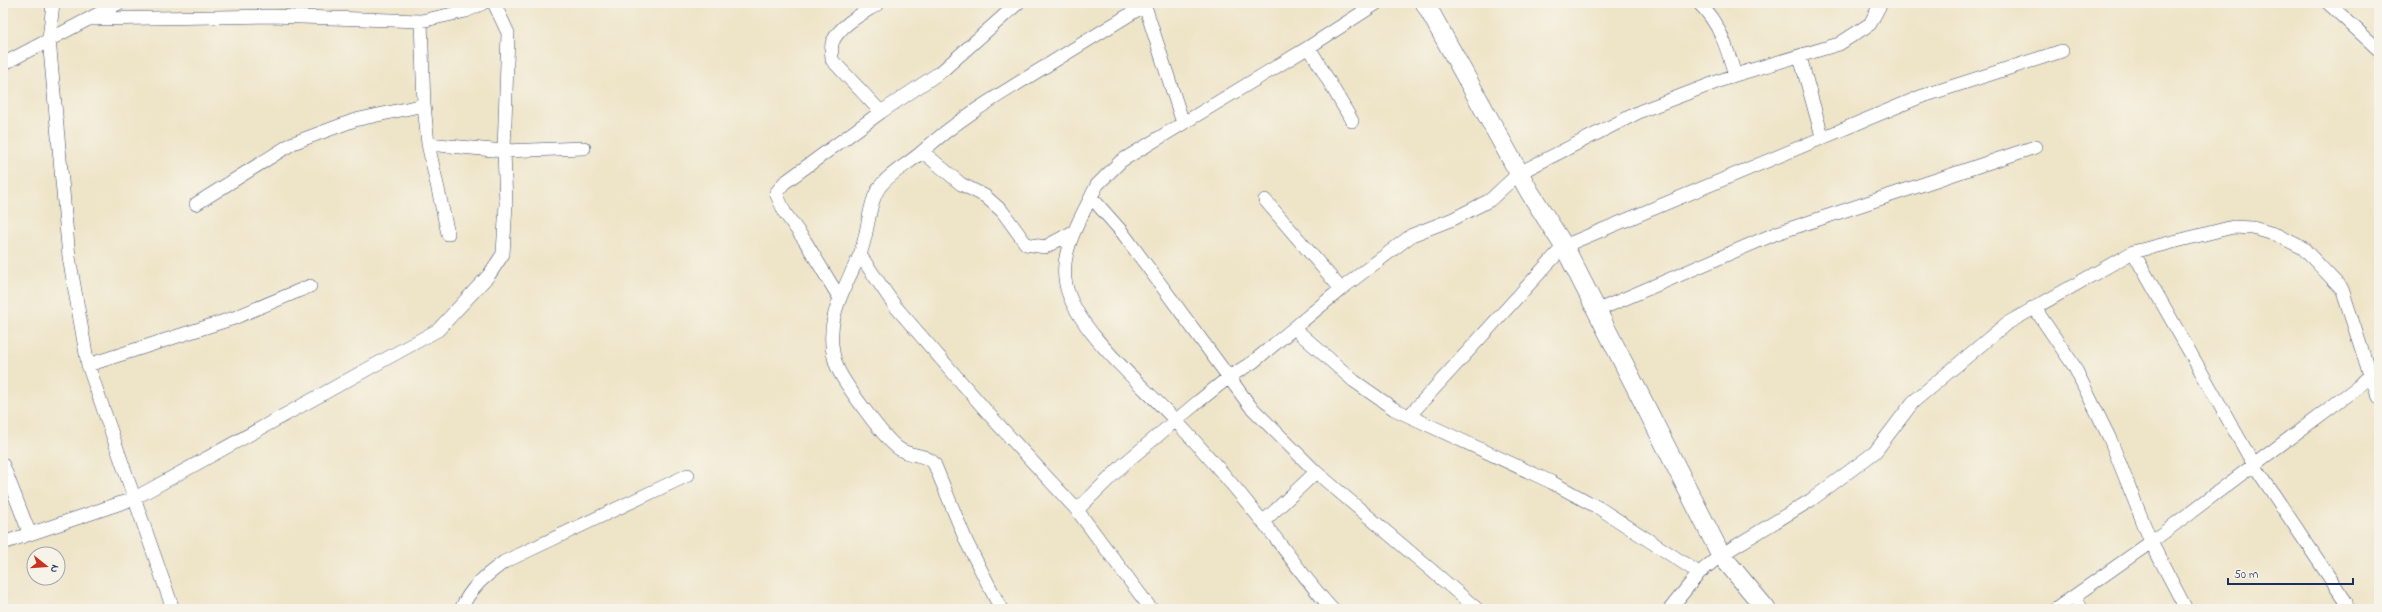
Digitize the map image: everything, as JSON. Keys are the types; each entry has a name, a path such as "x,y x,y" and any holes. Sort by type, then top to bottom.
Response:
{"street":[{"path":"53,3 49,39 69,257 88,365 173,609"},
{"path":"3,64 49,39 92,19 119,3"},
{"path":"92,19 271,16 421,21 466,11 483,3"},
{"path":"3,543 29,532 134,499 438,330 489,275 503,254 506,204 504,151 508,33 503,17 494,3"},
{"path":"879,3 848,24 833,41 831,50 832,60 881,112"},
{"path":"839,297 805,241 785,213 776,193 784,182 881,112 942,71 1018,3"},
{"path":"1332,609 1309,584 1263,522 1176,421 1102,344 1073,307 1065,284 1066,257 1073,232 1097,185 1121,161 1309,47 1377,3"},
{"path":"1424,3 1519,173 1564,246 1596,312 1721,555 1766,609"},
{"path":"1699,3 1716,23 1723,35 1735,74"},
{"path":"1076,510 1125,463 1229,377 1253,362 1295,329 1341,289 1412,235 1453,219 1490,200 1519,173 1641,111 1735,74 1800,57 1839,44 1870,24 1881,3"},
{"path":"2328,3 2379,50"},
{"path":"1001,609 967,542 934,463 925,457 899,449 888,439 838,368 831,346 832,318 839,297 860,255 874,202 881,184 923,152 937,137 978,108 1144,4 1183,123"},
{"path":"421,21 424,105 428,144 448,234"},
{"path":"1309,47 1352,121"},
{"path":"1409,416 1564,246 1920,96 2062,50"},
{"path":"1800,57 1822,136"},
{"path":"196,204 293,143 355,120 424,105"},
{"path":"428,144 504,151 584,148"},
{"path":"1596,312 1777,233 2035,147"},
{"path":"923,152 942,170 962,184 985,196 1002,212 1026,244 1045,247 1073,232"},
{"path":"1091,197 1122,232 1250,406 1316,472 1477,609"},
{"path":"1265,200 1341,289"},
{"path":"1670,609 1699,573 1721,555 1811,500 1875,452 1914,402 2006,324 2133,252 2234,227 2253,228 2276,235 2303,248 2342,289 2379,397"},
{"path":"2133,252 2254,465 2346,602 2347,609"},
{"path":"860,255 900,312 999,427 1076,510 1151,609"},
{"path":"88,365 234,318 310,286"},
{"path":"2032,308 2038,313 2077,373 2110,439 2151,542 2186,609"},
{"path":"1295,329 1354,381 1394,409 1551,482 1592,504 1699,573"},
{"path":"2056,609 2151,542 2254,465 2359,386 2370,374"},
{"path":"3,465 29,532"},
{"path":"1263,522 1316,472"},
{"path":"461,609 466,597 479,580 504,562 688,475"},
{"path":"2076,596 2081,609"}]}
